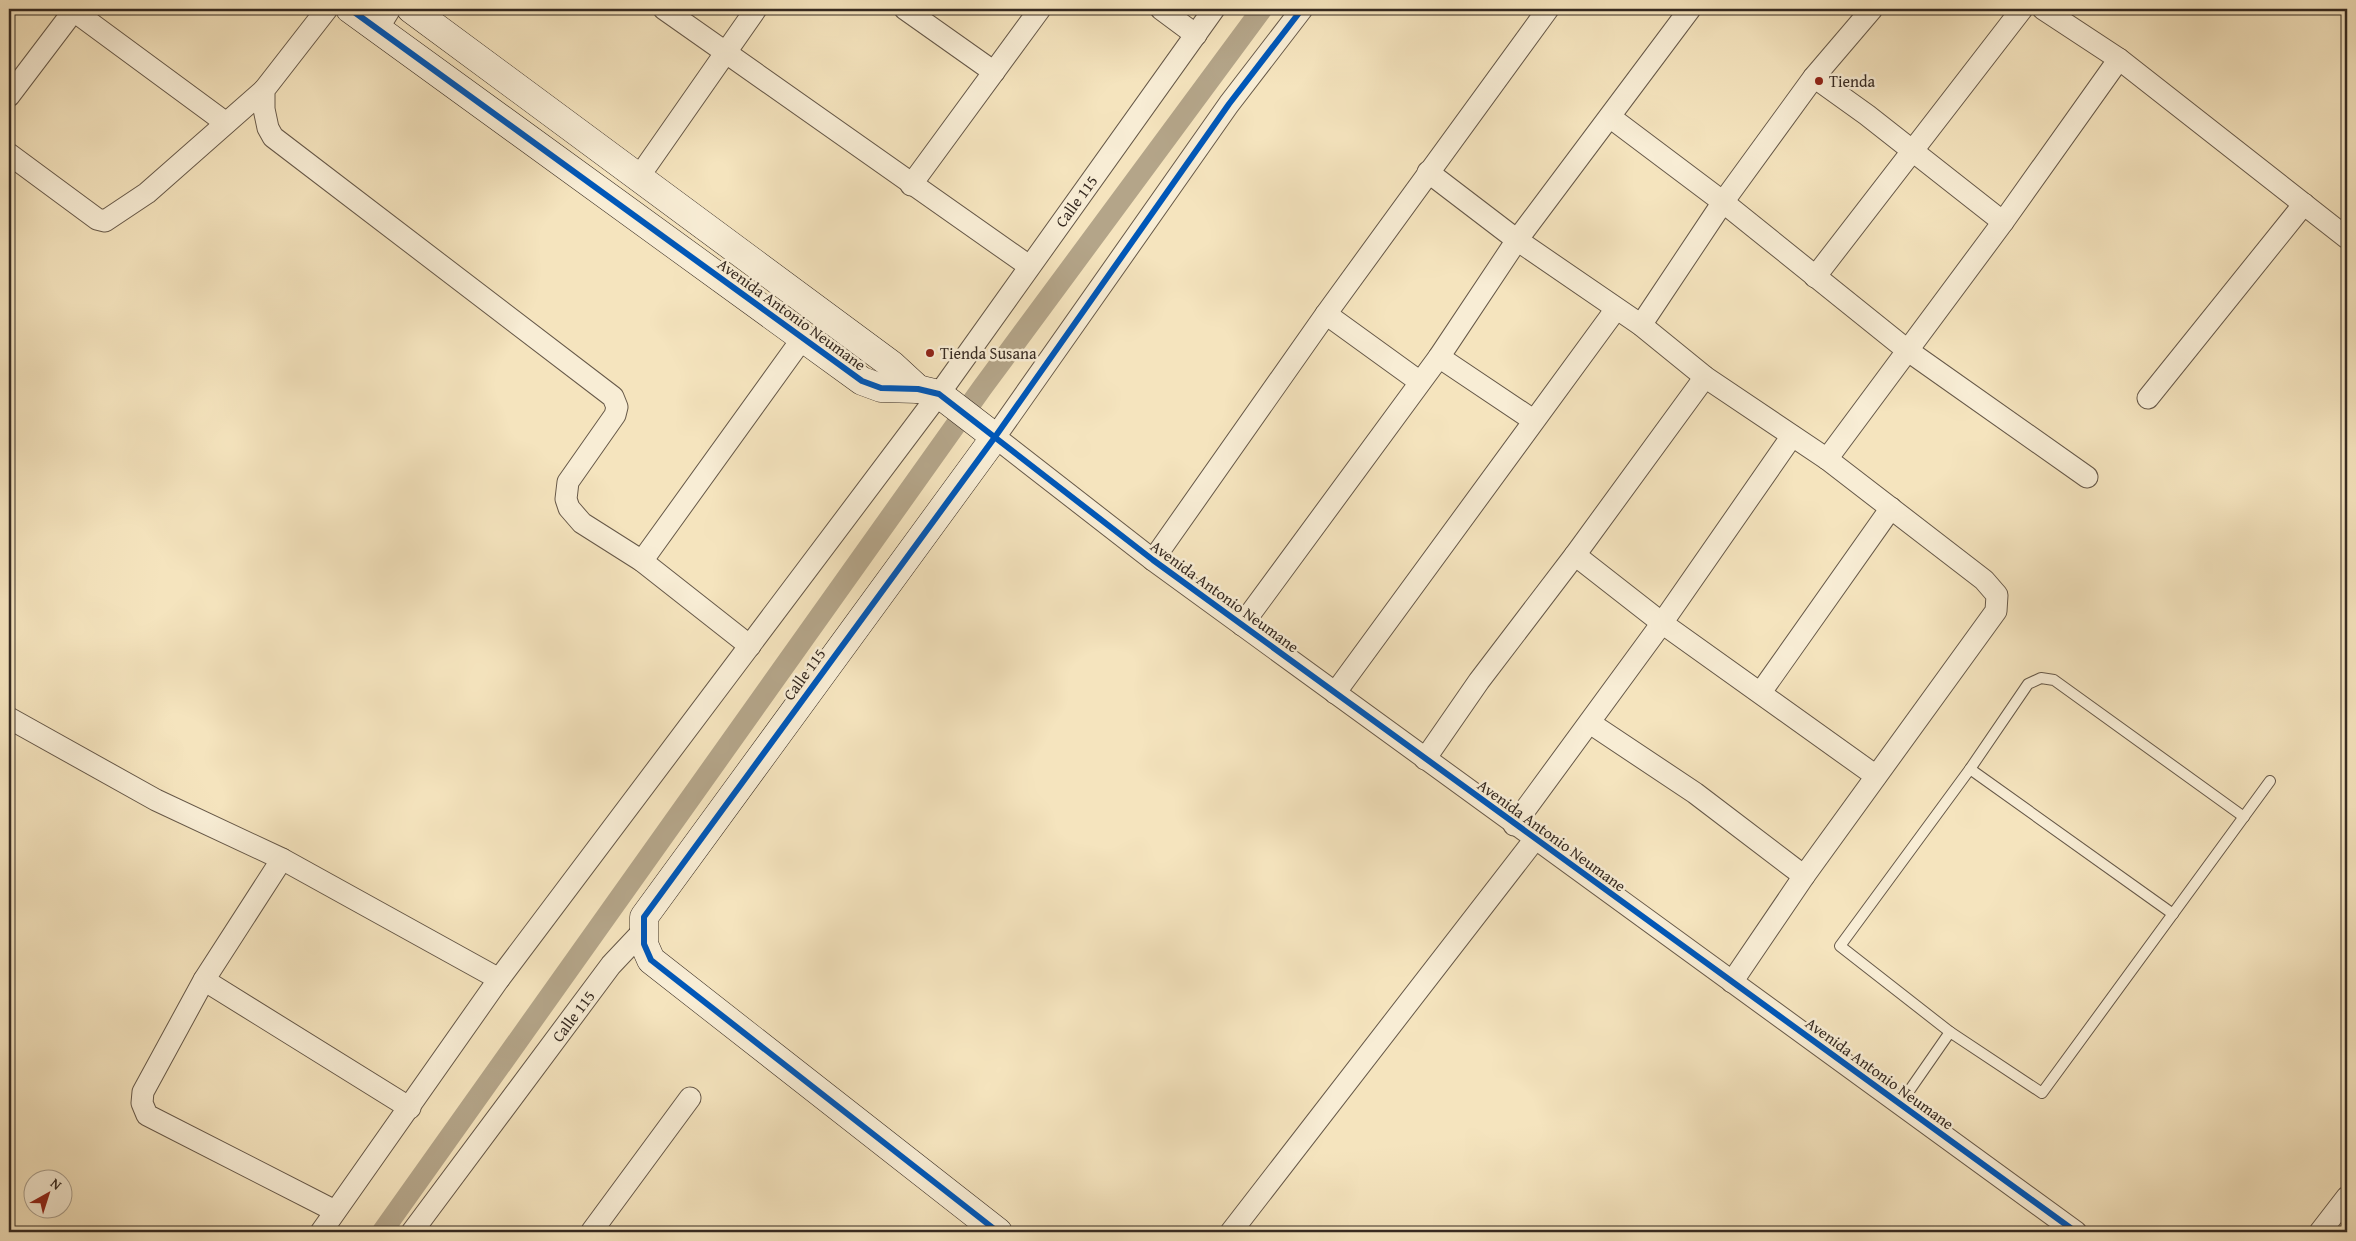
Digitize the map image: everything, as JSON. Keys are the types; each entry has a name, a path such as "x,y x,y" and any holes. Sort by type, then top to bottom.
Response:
{"street":[{"path":"9,154 97,219 105,221 147,193 264,90 327,9"},
{"name":"Avenida Antonio Neumane","path":"350,9 384,19 802,339 862,382 881,388 934,394"},
{"name":"Avenida Antonio Neumane","path":"411,9 892,365 991,434 1153,560 1514,825 2076,1232"},
{"path":"664,9 911,185 1029,266"},
{"path":"638,178 756,9"},
{"path":"905,9 994,72"},
{"path":"911,185 1040,9"},
{"path":"1160,9 1196,35"},
{"name":"Calle 115","path":"321,1232 499,979 750,646 1029,266 1214,9"},
{"path":"991,434 1224,112 1302,9"},
{"path":"1153,560 1326,314 1548,9"},
{"path":"1242,625 1439,357 1518,240 1690,9"},
{"path":"1641,325 1723,202 1814,77 1872,9"},
{"path":"1815,277 2022,9"},
{"path":"2043,9 2119,59 2347,238"},
{"path":"9,96 75,10 226,123"},
{"path":"1827,459 2002,222 2119,59"},
{"path":"1814,77 1913,151 2002,222"},
{"path":"264,90 264,109 268,128 274,137 613,397 617,407 615,415 568,482 566,499 574,516 642,561 750,646"},
{"path":"1610,117 1723,202 1907,350 2087,477"},
{"path":"1428,172 1518,240 1641,325 1705,377 1827,459 1984,580 1997,595 1996,611 1804,876 1732,982"},
{"path":"2148,398 2304,204"},
{"path":"1335,693 1616,309"},
{"path":"1326,314 1420,382"},
{"path":"642,561 802,339"},
{"path":"1439,357 1533,420"},
{"path":"1425,759 1479,681 1575,555 1705,377"},
{"name":"Calle 115","path":"412,1232 611,965 644,930 644,917 650,907 991,434"},
{"path":"1514,825 1662,623 1792,436"},
{"path":"1761,692 1891,508"},
{"path":"1575,555 1662,623 1876,776"},
{"path":"9,718 156,800 282,859 499,979"},
{"path":"1590,723 1695,793 1804,876"},
{"path":"1231,1232 1535,839"},
{"path":"282,859 204,980 143,1092 142,1103 147,1115 335,1212"},
{"path":"644,930 644,944 651,960 998,1232"},
{"path":"204,980 410,1108"},
{"path":"592,1232 690,1098"},
{"path":"2320,1232 2347,1197"}],"lane":[{"path":"2244,817 2054,680 2041,678 2028,684 1970,769 1840,946 1950,1032 2042,1093 2244,817 2270,781"},
{"path":"1970,769 2173,914"},
{"path":"1900,1104 1950,1032"}],"waterway":[{"path":"382,1232 982,388 1262,9"}],"cycle path":[{"path":"350,9 862,381 881,388 918,389 939,394 1153,560 2076,1232"},
{"path":"998,1232 651,960 644,944 644,917 995,437 1229,104 1302,9"}],"place":[{"name":"Tienda","path":"1819,81"},
{"name":"Tienda Susana","path":"930,353"}]}
